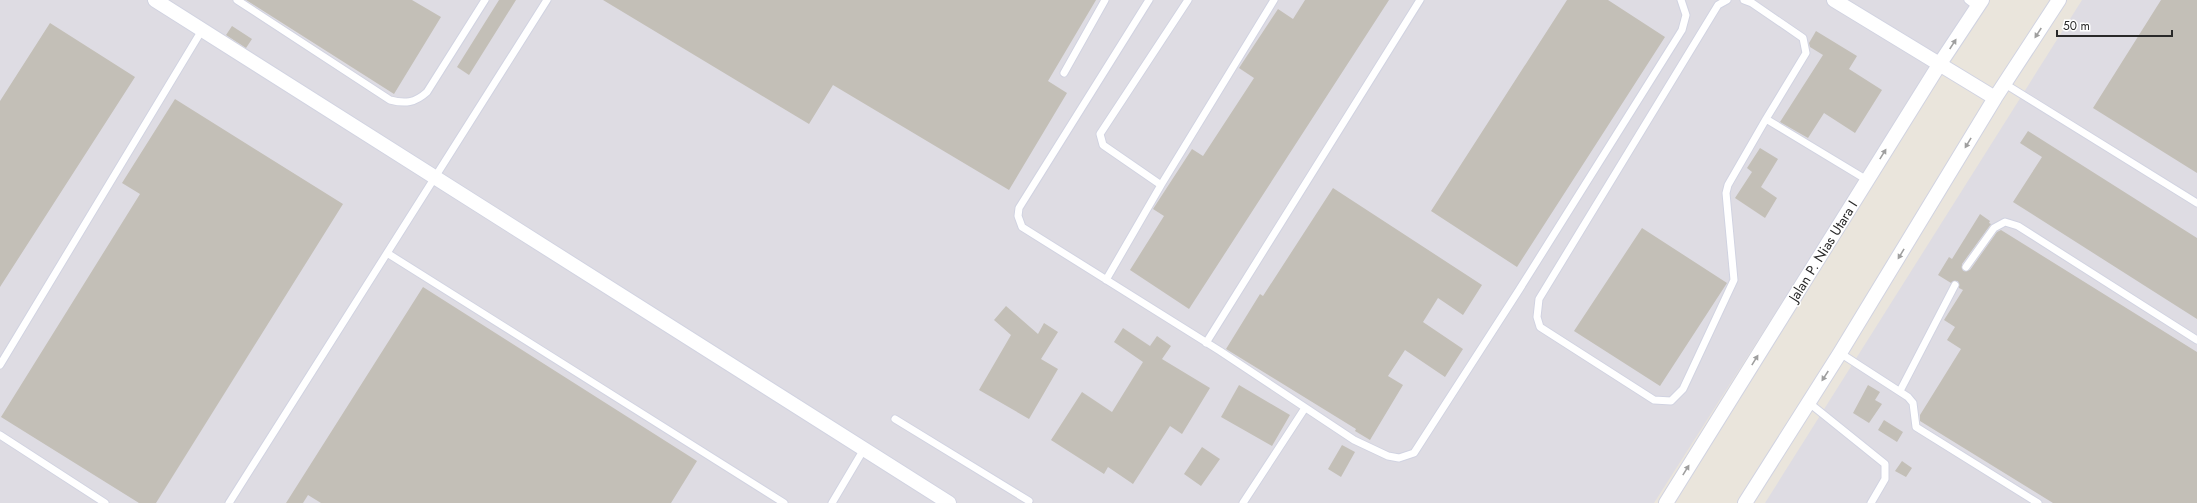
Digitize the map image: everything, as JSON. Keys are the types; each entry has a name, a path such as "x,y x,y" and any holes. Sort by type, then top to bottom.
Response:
{"street":[{"path":"155,0 949,503"},
{"path":"1834,0 1995,98"},
{"path":"1745,503 1840,353 1995,98 2059,0"},
{"name":"Jalan P. Nias Utara I","path":"1666,503 1939,65 1976,2"}],"lane":[{"path":"237,0 390,100 402,103 414,102 427,92 485,0"},
{"path":"230,503 547,0"},
{"path":"1064,74 1105,0"},
{"path":"1149,0 1019,208 1018,216 1022,227 1206,343 1354,440 1388,456 1399,458 1414,453 1519,290 1682,30 1686,15 1681,0"},
{"path":"1161,185 1103,145 1100,134 1188,0"},
{"path":"1106,280 1161,185 1274,0"},
{"path":"1206,343 1420,0"},
{"path":"1727,0 1718,5 1539,299 1537,317 1540,327 1654,400 1671,401 1683,389 1734,280 1726,193 1728,185 1806,53 1803,38 1752,3 1744,0"},
{"path":"0,365 202,30"},
{"path":"2005,84 2197,203"},
{"path":"1766,119 1867,180"},
{"path":"1966,267 1994,228 2006,222 2018,226 2197,340"},
{"path":"387,253 784,503"},
{"path":"1900,391 1955,285"},
{"path":"1840,353 1900,391 1913,403 1916,427 2038,503"},
{"path":"1808,402 1886,464 1884,480 1871,503"},
{"path":"1243,503 1305,408"},
{"path":"895,419 1030,502"},
{"path":"0,435 105,503"},
{"path":"832,503 864,449"}],"shaded area":[{"path":"0,0 1975,0 1654,503 0,503"},
{"path":"2082,0 2197,0 2197,503 1765,503"}],"building":[{"path":"246,0 412,0 441,17 394,94"},
{"path":"499,0 516,0 469,75 457,67"},
{"path":"603,0 1096,0 1048,81 1067,93 1009,190 833,85 809,124"},
{"path":"1305,0 1389,0 1189,309 1130,270 1164,216 1153,209 1192,149 1203,156 1254,78 1239,68 1278,9 1293,19"},
{"path":"1567,0 1608,0 1665,37 1517,267 1431,211"},
{"path":"2161,0 2197,0 2197,173 2093,108"},
{"path":"50,23 135,77 0,287 0,101"},
{"path":"232,26 252,39 246,48 226,35"},
{"path":"1816,31 1857,56 1849,69 1882,90 1855,133 1824,113 1808,138 1780,122 1823,55 1810,47 1809,43"},
{"path":"175,99 343,204 156,503 139,503 1,417 140,194 122,183"},
{"path":"2028,131 2197,238 2197,319 2013,202 2042,157 2020,143"},
{"path":"1760,148 1778,159 1761,187 1777,198 1765,218 1735,198 1752,172 1747,168"},
{"path":"1333,188 1482,285 1463,315 1438,298 1423,322 1463,349 1445,377 1405,350 1388,376 1403,385 1370,440 1355,431 1356,429 1226,349 1260,294 1263,296"},
{"path":"1980,214 1990,221 1989,223 1991,224 1962,264 1963,271 1970,270 1997,232 2001,230 2197,352 2197,503 2053,503 1920,421 1920,415 1961,349 1947,340 1955,327 1944,320 1963,290 1959,288 1958,281 1951,283 1938,275 1949,257 1952,259"},
{"path":"1642,228 1727,283 1660,386 1574,331"},
{"path":"423,287 697,461 671,503 321,503 308,495 303,503 286,503"},
{"path":"1006,306 1038,334 1044,323 1058,332 1041,359 1058,369 1029,419 979,390 1011,335 994,320"},
{"path":"1123,328 1150,346 1157,336 1171,346 1162,359 1210,388 1182,434 1170,426 1133,484 1108,467 1104,474 1051,440 1082,392 1112,412 1143,362 1114,342"},
{"path":"1239,385 1290,415 1272,446 1221,417"},
{"path":"1868,385 1880,392 1875,400 1882,404 1869,423 1853,413"},
{"path":"1884,420 1903,432 1897,442 1878,430"},
{"path":"1342,445 1355,452 1341,477 1328,469"},
{"path":"1202,447 1220,459 1201,486 1184,474"},
{"path":"1902,461 1912,468 1906,477 1895,471"}]}
